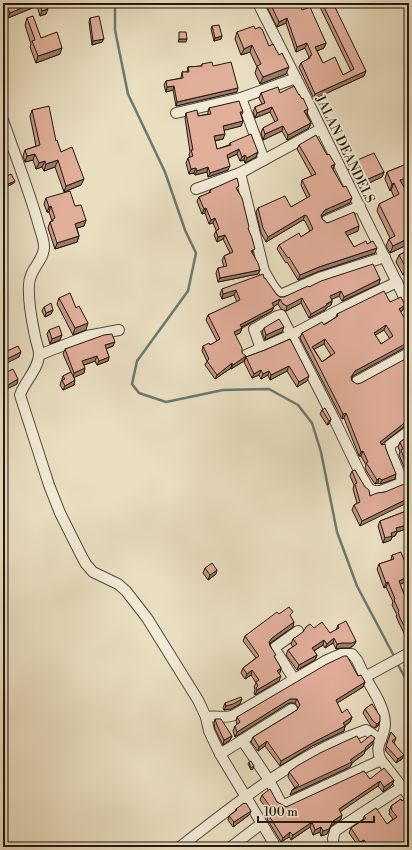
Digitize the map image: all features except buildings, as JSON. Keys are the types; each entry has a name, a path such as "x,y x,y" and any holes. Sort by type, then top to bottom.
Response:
{"street":[{"name":"JALAN DEANDELS","path":"258,3 409,307"},
{"path":"176,113 241,98 296,78"},
{"path":"241,98 264,160"},
{"path":"3,120 34,207 44,243 41,258 30,276 28,286 39,355 35,367 22,388 20,395 49,485 60,514 86,564 94,572 118,584 126,591 147,618 198,700 206,717 209,731 220,754 276,847"},
{"path":"196,189 240,173 321,129"},
{"path":"240,173 264,271 280,296 320,278 385,257"},
{"path":"326,221 360,206"},
{"path":"246,355 291,335 397,282"},
{"path":"261,349 254,329 281,315 336,423 360,475 369,489 381,491 406,481 390,451 390,445 409,431"},
{"path":"39,355 88,336 119,330"},
{"path":"356,382 409,353"},
{"path":"294,679 274,648 298,631"},
{"path":"206,717 216,715 228,718 327,660 341,654 352,654 357,660 381,707 385,721 385,730 378,746 380,760 409,796"},
{"path":"365,677 407,654"},
{"path":"220,754 292,710"},
{"path":"180,847 245,797 310,754 364,730 367,730 381,740"},
{"path":"242,740 269,780 281,803 284,805 380,760"},
{"path":"334,847 333,839 335,831 402,787"},
{"path":"231,847 262,824"}],"waterway":[{"path":"115,3 115,30 128,94 165,172 185,230 196,253 188,291 137,361 132,384 139,393 166,402 223,390 269,389 298,405 312,423 321,452 337,532 357,586 395,658"},
{"path":"397,663 409,685"}]}
